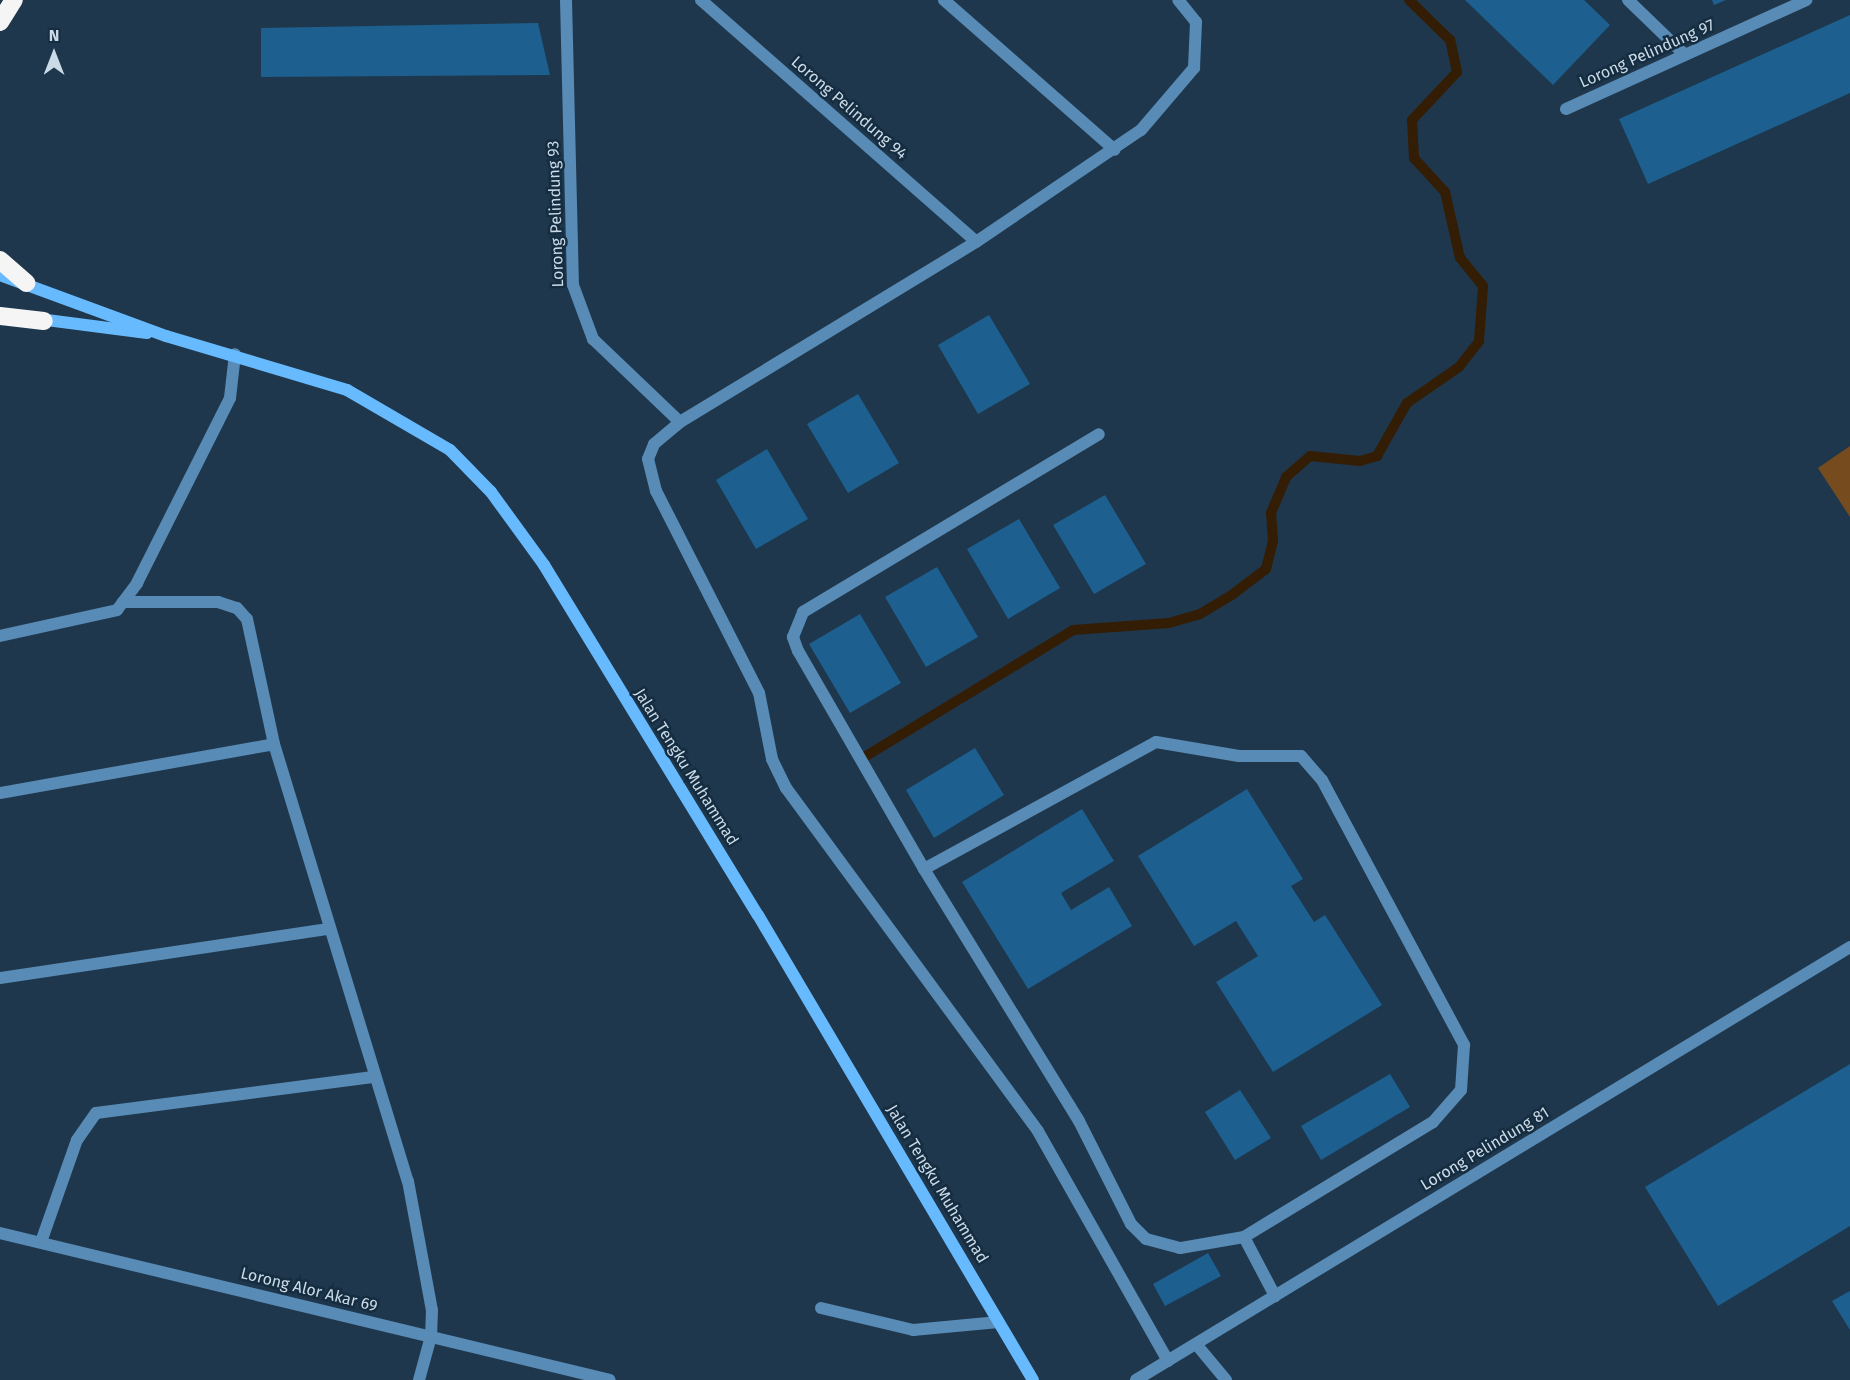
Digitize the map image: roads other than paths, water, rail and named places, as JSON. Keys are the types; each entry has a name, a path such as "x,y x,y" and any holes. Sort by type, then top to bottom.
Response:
{"highway":[{"path":"0,22 14,0"},
{"path":"0,260 26,283"},
{"path":"0,316 44,321"}],"main road":[{"name":"Jalan Tengku Muhammad","path":"0,275 166,336 235,354 347,390 404,419 450,450 490,492 544,565 758,915 1033,1380"},
{"name":"Jalan Tengku Muhammad","path":"0,308 44,321 166,336"}],"street":[{"name":"Lorong Pelindung 93","path":"566,0 573,285 593,339 680,422"},
{"name":"Lorong Pelindung 94","path":"701,0 976,242"},
{"path":"944,0 1115,150"},
{"path":"1168,1361 1038,1131 786,788 772,759 759,693 650,476 654,444 680,422 976,242 1115,150 1141,130 1194,68 1196,22 1178,0"},
{"path":"1628,0 1685,55"},
{"name":"Lorong Pelindung 97","path":"1566,109 1806,0"},
{"path":"0,636 105,615 123,602 230,398 235,354"},
{"path":"924,869 1156,742 1239,756 1287,752 1312,767 1464,1046 1467,1067 1452,1106 1433,1122 1244,1237 1165,1247 1146,1239 1131,1224 1079,1121 924,869 798,651 795,624 803,612 1099,434"},
{"path":"123,602 218,602 237,608 247,619 274,744 328,928 408,1181 432,1310 431,1336 419,1380"},
{"path":"0,793 274,744"},
{"path":"0,978 328,928"},
{"name":"Lorong Pelindung 81","path":"1136,1380 1850,947"},
{"path":"41,1242 77,1140 96,1113 375,1077"},
{"name":"Lorong Alor Akar 69","path":"0,1233 610,1380"},
{"path":"1244,1237 1275,1296"},
{"path":"821,1308 913,1330 999,1322"},
{"path":"1196,1344 1226,1380"}],"waterway":[{"path":"866,756 1073,630 1169,623 1200,614 1233,594 1266,569 1273,541 1271,513 1286,477 1310,456 1360,461 1377,456 1407,403 1459,367 1479,341 1483,286 1460,258 1445,192 1414,158 1412,120 1457,72 1450,40 1409,0"}]}
